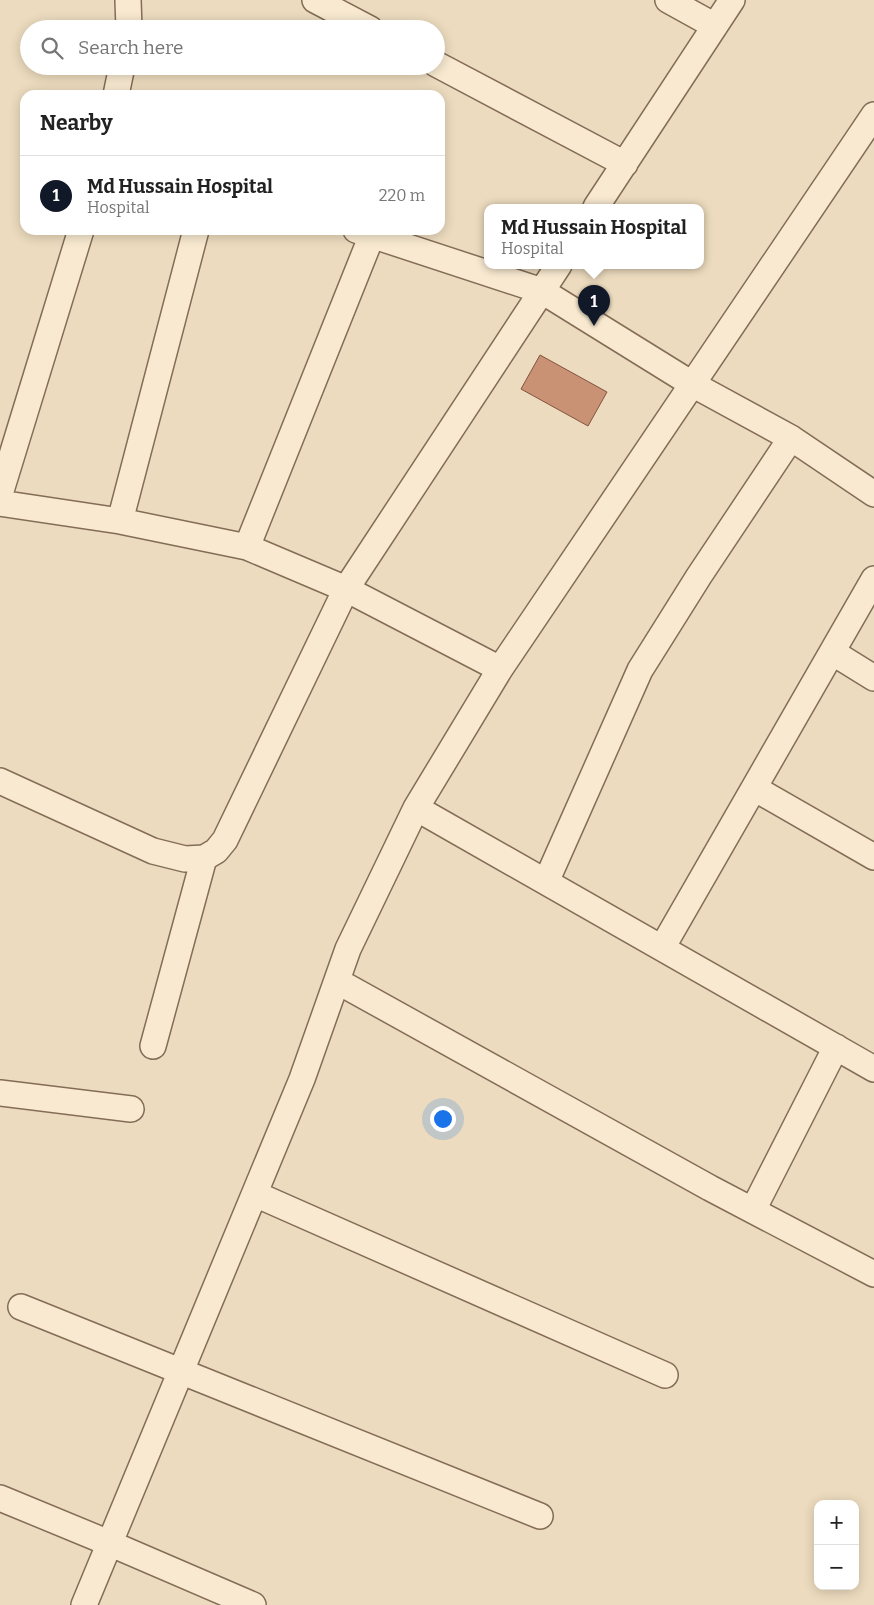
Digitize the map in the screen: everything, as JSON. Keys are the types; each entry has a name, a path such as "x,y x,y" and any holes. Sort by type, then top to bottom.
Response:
{"street":[{"path":"128,0 129,20"},
{"path":"316,0 353,20"},
{"path":"668,0 715,26"},
{"path":"598,204 732,0"},
{"path":"445,69 625,164"},
{"path":"117,90 120,75"},
{"path":"84,1605 302,1079 348,949 416,808 500,668 874,115"},
{"path":"0,494 79,235"},
{"path":"120,521 195,235"},
{"path":"247,547 363,235"},
{"path":"370,235 542,291 692,384 791,438 874,494"},
{"path":"0,781 153,851 184,859 204,858 216,851 225,840 346,590 556,269"},
{"path":"546,882 640,670 699,576 791,438"},
{"path":"0,503 120,521 247,547 346,590 500,668"},
{"path":"662,948 874,579"},
{"path":"832,652 874,678"},
{"path":"754,788 874,857"},
{"path":"416,808 874,1069"},
{"path":"153,1046 204,858"},
{"path":"337,981 753,1210 874,1274"},
{"path":"753,1210 836,1047"},
{"path":"0,1093 131,1108"},
{"path":"255,1194 666,1375"},
{"path":"21,1307 540,1516"},
{"path":"0,1498 253,1605"}],"building":[{"path":"540,355 607,392 588,426 521,389"}],"place":[{"name":"Md Hussain Hospital","path":"594,326"}]}
